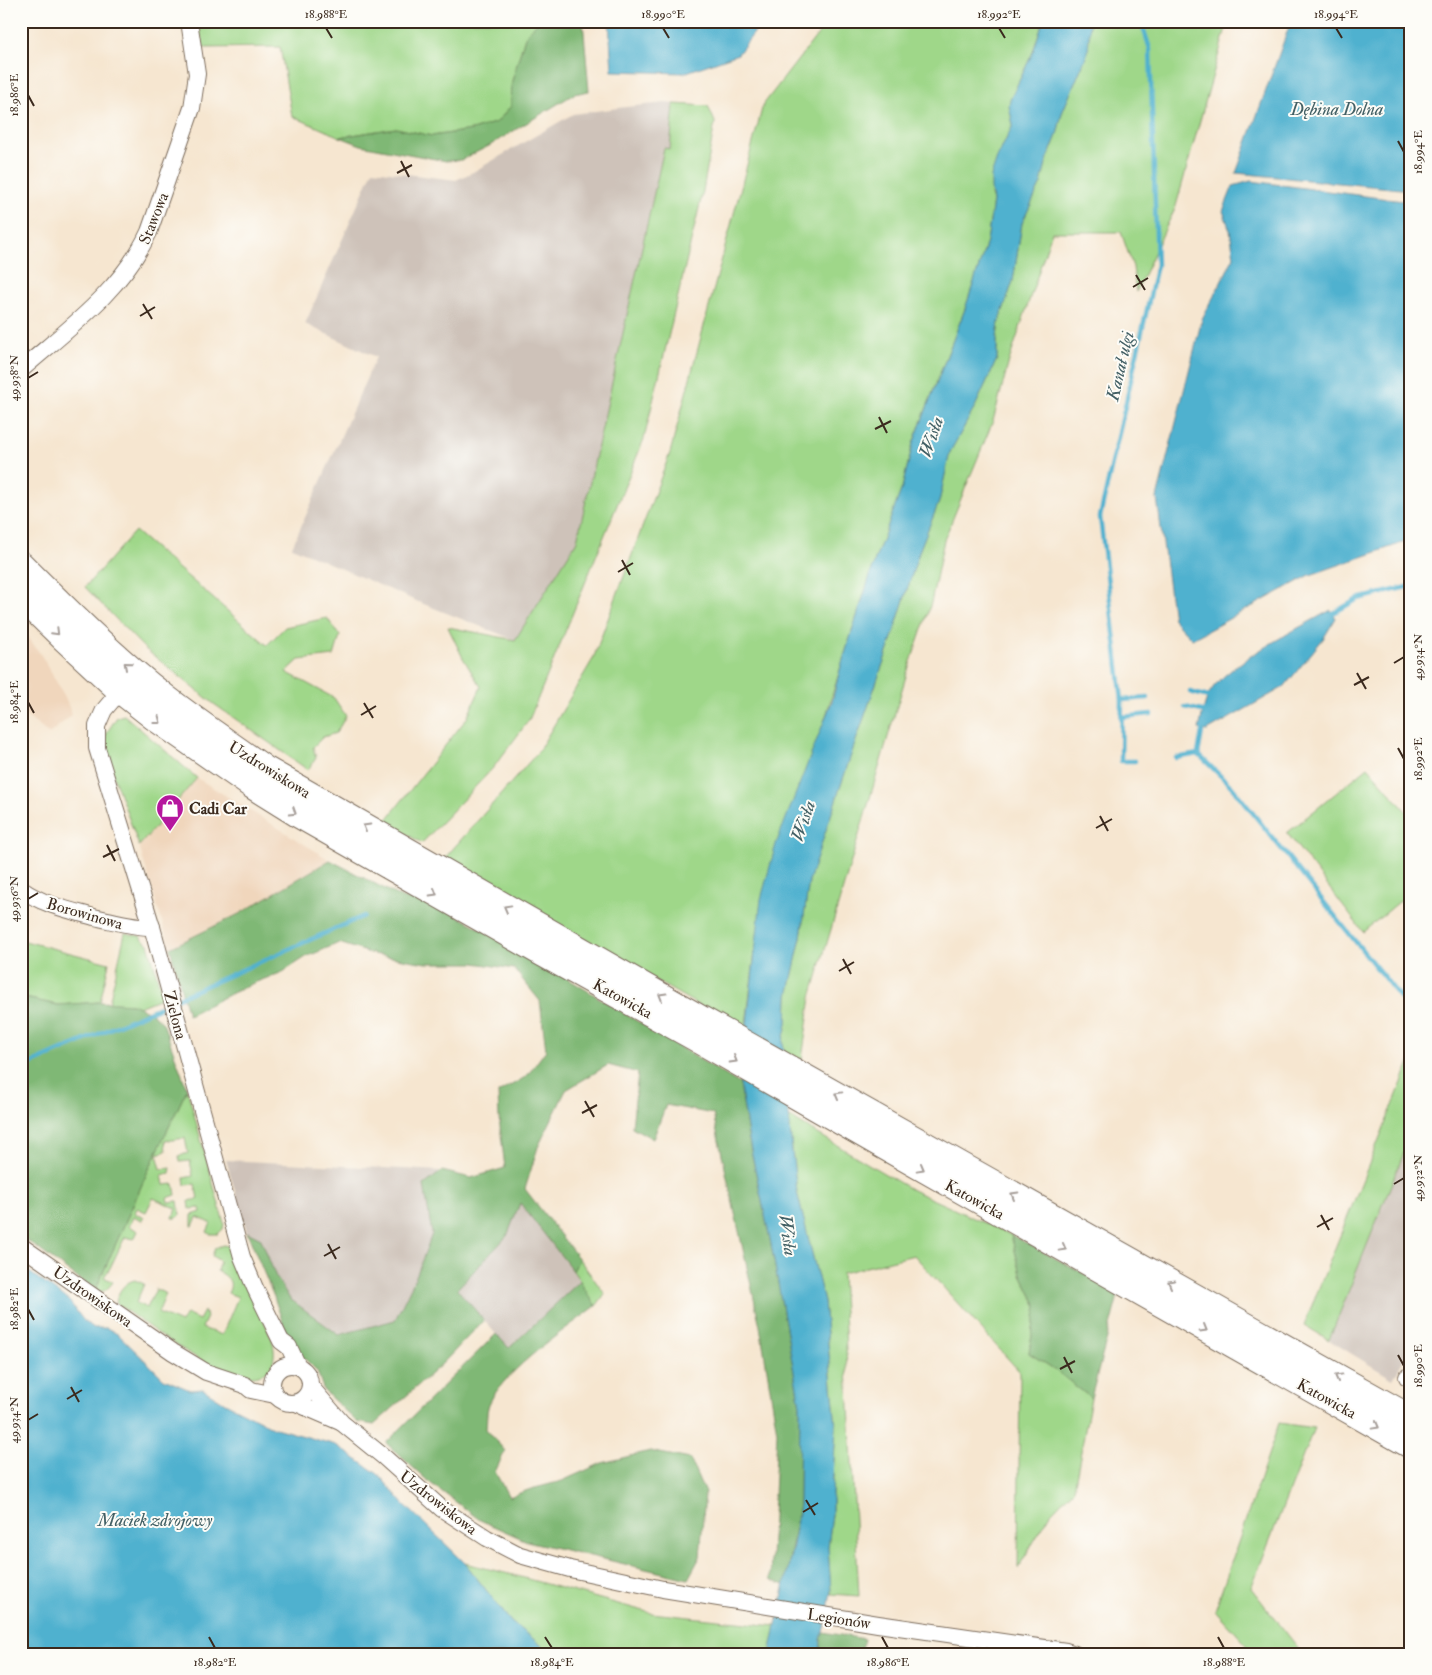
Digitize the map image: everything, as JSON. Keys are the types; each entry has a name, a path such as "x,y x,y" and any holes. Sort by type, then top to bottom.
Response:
{"main road":[{"name":"Uzdrowiskowa","path":"21,564 90,632 135,672 194,718 264,768 544,942"},
{"name":"Uzdrowiskowa","path":"21,597 62,638 120,690 179,736 252,786 300,816 544,942"},
{"name":"Katowicka","path":"544,942 698,1028 881,1119 1411,1418"},
{"name":"Katowicka","path":"698,1028 879,1144 1411,1446"}],"street":[{"name":"Stawowa","path":"21,370 79,320 105,294 134,261 142,247 149,232 192,108 197,74 189,21"},
{"name":"Zielona","path":"120,690 104,710 97,726 98,748 173,1001 240,1250 255,1288 281,1341 288,1347 298,1366"},
{"name":"Borowinowa","path":"21,889 34,897 61,908 127,925 152,927"},
{"name":"Uzdrowiskowa","path":"21,1246 173,1352 206,1372 245,1385 251,1390 275,1395"},
{"path":"245,1385 276,1374 285,1366 298,1366 310,1378 308,1396 296,1403 283,1402 275,1395 272,1388 276,1374 281,1341"},
{"name":"Uzdrowiskowa","path":"310,1387 342,1423 442,1509 487,1538 520,1554 562,1567 663,1589"},
{"name":"Uzdrowiskowa","path":"296,1403 342,1423"},
{"name":"Legionów","path":"663,1589 878,1624 1070,1652"}],"shaded area":[{"path":"665,103 674,104 670,149 664,149 577,541 515,640 416,601 292,547 376,357 305,324 373,170 456,180 573,114"},
{"path":"21,627 41,655 65,697 72,715 49,734 21,712"},
{"path":"197,778 330,860 239,914 170,948 139,846"},
{"path":"1411,1135 1411,1352 1406,1355 1393,1379 1329,1340"},
{"path":"226,1160 442,1171 424,1185 433,1234 415,1279 395,1320 339,1335 290,1299 276,1277 261,1239 247,1232"},
{"path":"520,1203 580,1281 508,1348 457,1289 507,1236"}],"green space":[{"path":"197,21 538,21 525,37 512,81 511,106 498,122 472,130 432,136 396,128 340,137 292,116 280,47 204,48"},
{"path":"538,21 583,21 589,91 574,94 489,146 461,160 446,161 382,149 361,145 340,137 396,128 432,136 472,130 497,122 511,106 512,81 525,37"},
{"path":"828,21 1043,21 1033,52 1010,100 1009,106 1013,125 997,158 991,195 993,201 987,242 965,309 913,443 902,488 876,557 841,666 755,951 745,1032 444,859 538,752 593,659 670,453 763,105"},
{"path":"1090,21 1228,21 1176,206 1136,292 1133,267 1121,232 1052,232 1009,361 993,421 944,540 931,603 906,676 811,997 801,1066 784,1057 783,1041 787,1024 788,996 801,937 809,881 891,641 920,549 939,502 950,452 974,409 997,359 999,322 1013,281 1022,223 1041,183 1046,163 1057,135 1062,113 1088,52"},
{"path":"674,104 708,106 715,122 703,191 644,439 529,720 493,768 422,843 385,822 467,718 481,687 463,658 448,627 515,640 577,541 664,148 670,149"},
{"path":"135,531 267,645 285,627 327,618 340,636 334,656 299,660 286,672 334,698 346,716 336,733 323,737 313,747 316,758 308,770 214,704 144,648 85,587"},
{"path":"124,715 197,778 139,846 105,753 106,734 117,717"},
{"path":"1368,767 1411,817 1411,892 1363,932 1287,833"},
{"path":"330,860 402,898 438,905 542,963 740,1084 749,1141 771,1244 800,1405 799,1505 785,1585 770,1580 777,1432 760,1326 713,1114 666,1105 653,1139 632,1127 638,1073 608,1065 566,1090 538,1147 525,1189 579,1259 573,1271 520,1203 507,1236 457,1289 484,1320 443,1363 374,1425 357,1422 324,1391 317,1371 305,1359 294,1355 274,1297 247,1232 261,1239 276,1277 290,1299 339,1335 395,1320 415,1279 432,1234 424,1185 442,1171 471,1178 505,1168 498,1093 527,1076 546,1050 540,1001 514,969 474,963 426,963 373,954 339,943 306,957 283,972 251,984 188,1015 170,948 239,914"},
{"path":"125,933 140,936 148,944 163,997 139,1007 132,1004 109,1003"},
{"path":"21,940 109,963 100,1002 58,1005 21,996"},
{"path":"21,996 58,1005 100,1002 132,1004 150,1012 163,1023 187,1089 147,1173 95,1291 21,1236"},
{"path":"1411,1060 1411,1135 1329,1340 1304,1325"},
{"path":"187,1089 224,1223 223,1229 218,1234 210,1234 207,1232 211,1223 197,1217 192,1226 192,1215 201,1212 200,1208 190,1209 189,1201 198,1199 195,1184 185,1185 184,1178 193,1176 190,1161 180,1162 179,1156 188,1153 185,1138 165,1141 166,1151 157,1154 161,1169 171,1168 170,1173 162,1175 164,1185 174,1184 176,1195 167,1198 168,1202 178,1201 180,1215 177,1218 173,1218 176,1208 153,1198 146,1212 137,1208 135,1213 144,1218 142,1221 133,1217 129,1226 138,1231 134,1239 125,1237 104,1277 113,1282 101,1292 95,1291 147,1173"},
{"path":"788,1116 912,1190 1011,1235 1021,1274 1037,1306 1029,1353 1054,1369 1091,1398 1074,1489 1051,1513 1018,1568 1020,1372 914,1255 842,1273 859,1596 831,1594 828,1547 832,1514 836,1427 824,1302 797,1192"},
{"path":"1011,1235 1119,1292 1091,1398 1054,1369 1029,1353 1037,1306 1021,1274"},
{"path":"223,1245 228,1246 232,1250 273,1343 274,1356 272,1365 267,1371 252,1376 234,1374 190,1354 116,1303 122,1288 135,1280 144,1284 136,1303 147,1308 156,1289 166,1294 158,1313 181,1323 186,1314 199,1320 204,1311 207,1317 202,1328 222,1335 238,1297 228,1293 230,1289 229,1280 217,1271 220,1261 212,1256 215,1248"},
{"path":"579,1259 605,1294 596,1306 573,1271"},
{"path":"580,1281 596,1306 522,1363 498,1390 489,1405 486,1429 505,1451 495,1472 509,1497 562,1481 602,1463 650,1451 690,1459 705,1493 700,1557 688,1579 527,1541 480,1520 429,1482 386,1443 496,1334 509,1348"},
{"path":"1279,1423 1314,1428 1251,1588 1303,1654 1255,1654 1215,1610"},
{"path":"465,1563 651,1613 776,1626 770,1654 547,1654 541,1645 511,1622"},
{"path":"823,1632 864,1639 861,1654 820,1654"}],"water":[{"path":"609,21 763,21 738,54 684,73 612,71"},
{"name":"Wisła","path":"1043,21 1090,21 1088,52 1062,113 1057,135 1046,163 1041,183 1022,223 1013,281 999,322 997,359 974,409 950,452 939,502 920,549 891,641 809,881 801,937 788,996 787,1024 783,1041 792,1151 797,1192 824,1302 836,1427 832,1514 828,1547 831,1590 827,1618 821,1638 820,1654 770,1654 793,1545 799,1505 800,1405 740,1084 761,899 776,844 832,701 841,666 876,557 902,488 913,444 965,309 987,242 993,201 991,176 997,158 1013,125 1009,106 1010,100 1033,52"},
{"name":"Dębina Dolna","path":"1291,21 1411,21 1411,190 1236,173"},
{"path":"1251,181 1411,202 1411,540 1310,575 1192,639 1173,619 1157,498 1202,319 1234,257 1230,230 1223,211 1233,186"},
{"path":"1331,610 1336,618 1323,639 1284,687 1207,731 1199,729 1210,692 1232,669 1283,636"},
{"name":"Maciek zdrojowy","path":"21,1266 69,1301 84,1321 94,1328 107,1328 119,1335 164,1379 190,1390 203,1389 225,1403 272,1427 336,1445 378,1474 403,1503 465,1563 511,1622 541,1645 547,1654 21,1654"}],"waterway":[{"name":"Kanał ulgi","path":"1135,761 1121,761 1122,700 1100,517 1157,265 1150,49 1141,21"},
{"name":"Kanał ulgi","path":"1328,616 1358,599 1411,586"},
{"path":"1190,692 1212,698"},
{"path":"1122,700 1148,698"},
{"path":"1185,707 1206,712"},
{"path":"1121,717 1151,714"},
{"name":"Kanał ulgi","path":"1198,754 1203,726"},
{"path":"1198,754 1232,787 1411,1011"},
{"path":"1176,758 1198,754"},
{"path":"176,999 364,916"},
{"path":"21,1068 169,1003"}],"place":[{"name":"Cadi Car","path":"170,832"}]}
